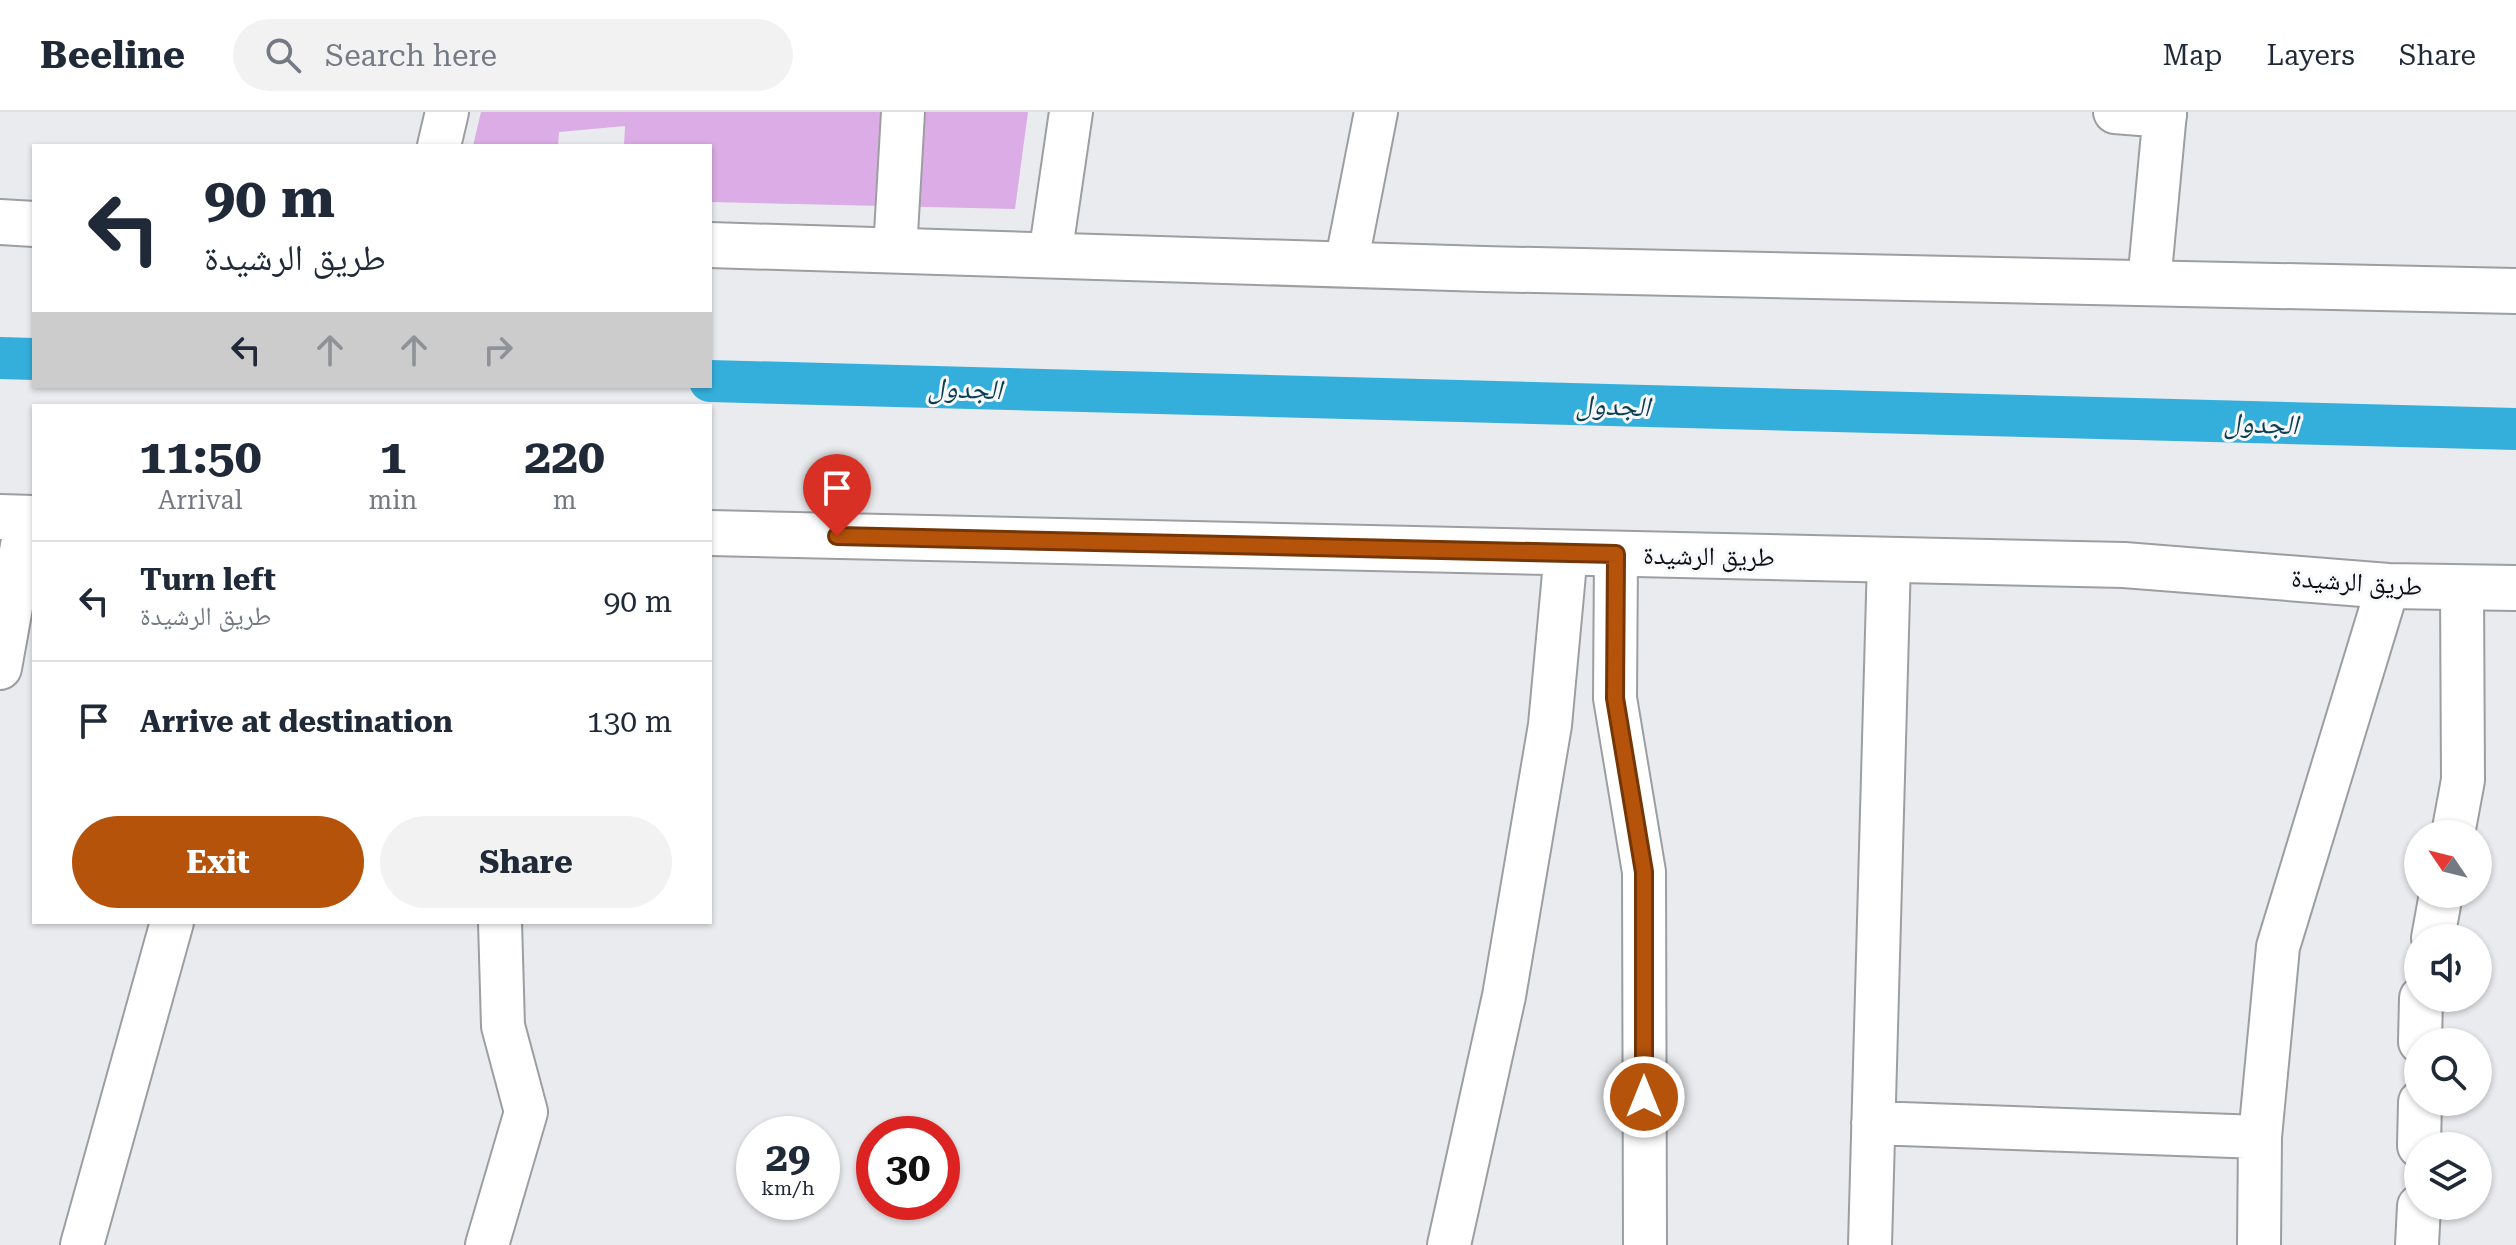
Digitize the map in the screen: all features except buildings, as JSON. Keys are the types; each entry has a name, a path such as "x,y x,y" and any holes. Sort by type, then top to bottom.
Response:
{"main road":[{"path":"0,222 32,224"},
{"path":"712,245 1346,265 2516,291"},
{"name":"طريق الرشيدة","path":"712,533 2124,565 2388,586 2516,588"}],"street":[{"path":"439,144 447,112"},
{"path":"895,251 903,112"},
{"path":"1050,256 1071,112"},
{"path":"1346,265 1376,112"},
{"path":"2115,112 2165,114 2149,283"},
{"path":"0,668 20,518"},
{"path":"1449,1245 1504,996 1548,740 1566,552"},
{"path":"1616,554 1615,698 1644,872 1645,1245"},
{"path":"1870,1245 1889,560"},
{"path":"2259,1245 2260,1137 2278,947 2388,586"},
{"path":"2456,820 2463,780 2462,587"},
{"path":"82,1245 171,924"},
{"path":"487,1245 526,1112 503,1026 500,924"},
{"path":"1873,1123 2260,1137"},
{"path":"2417,1245 2418,1220"}],"shaded area":[{"path":"481,112 1028,112 1015,209 712,202 712,144 624,144 625,126 559,132 558,144 473,144"}],"waterway":[{"name":"الجدول","path":"0,358 32,359"},
{"name":"الجدول","path":"712,381 2516,429"}],"route":[{"path":"837,536 1616,554 1615,698 1644,872 1644,1097"}]}
